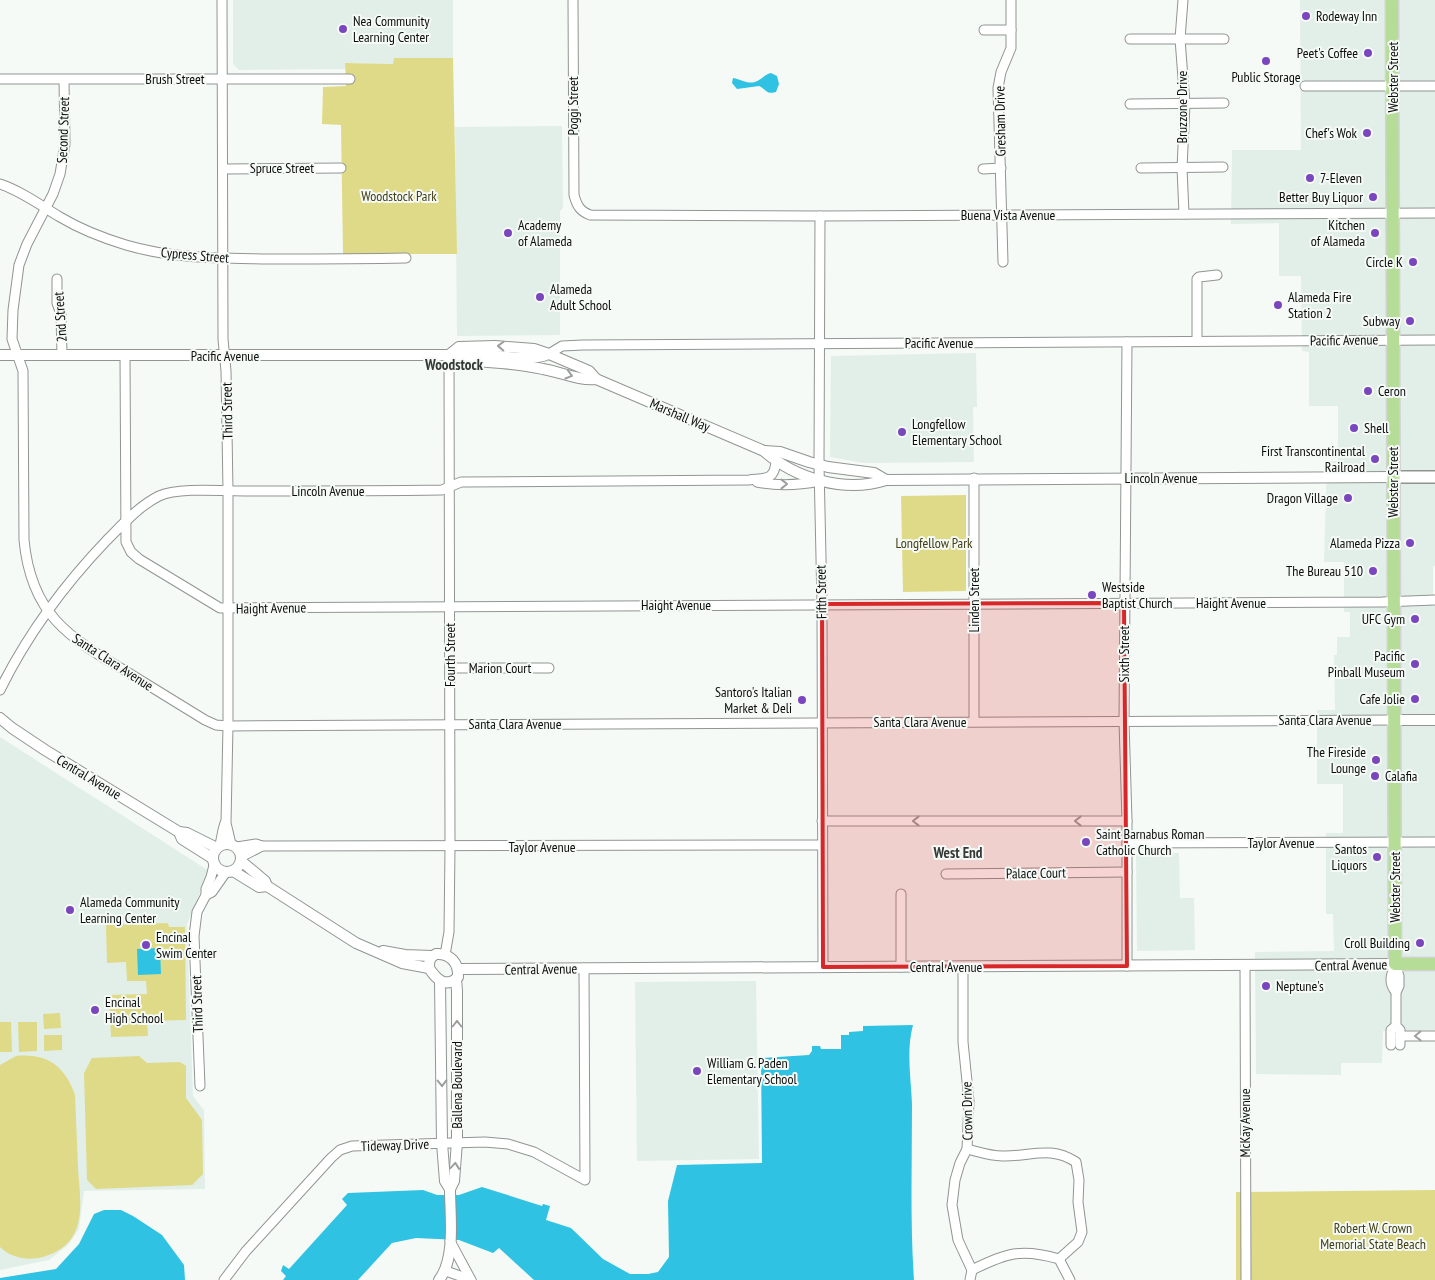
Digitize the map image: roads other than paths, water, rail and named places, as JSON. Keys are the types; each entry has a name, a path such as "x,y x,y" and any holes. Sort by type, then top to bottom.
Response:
{"main road":[{"name":"Webster Street","path":"1392,0 1395,964"},
{"name":"Lincoln Avenue","path":"1393,477 1435,477"},
{"name":"Central Avenue","path":"1395,964 1435,964"}],"street":[{"name":"Third Street","path":"218,846 226,823 228,726 228,491 222,258 222,0"},
{"name":"Poggi Street","path":"573,0 574,195 581,211"},
{"name":"Gresham Drive","path":"1002,262 998,88 1001,72 1011,48 1011,0"},
{"name":"Bruzzone Drive","path":"1183,0 1180,39 1185,104 1182,168 1184,214"},
{"path":"984,30 1011,30"},
{"path":"1130,40 1224,39"},
{"name":"Brush Street","path":"0,80 350,79"},
{"name":"Second Street","path":"45,208 60,174 63,160 64,80"},
{"path":"1306,86 1435,86"},
{"path":"1130,104 1224,103"},
{"path":"1141,168 1224,167"},
{"name":"Spruce Street","path":"223,168 341,168"},
{"path":"983,169 1001,168"},
{"name":"Cypress Street","path":"0,184 69,222 96,234 126,245 157,253 189,258 406,258"},
{"name":"Santa Clara Avenue","path":"45,208 19,265 15,288 12,339 24,371 25,558 34,585 47,610 63,630 82,645 216,725 1435,720"},
{"name":"Buena Vista Avenue","path":"581,211 590,215 601,216 1435,213"},
{"name":"Fifth Street","path":"820,216 819,481 822,604 822,967"},
{"path":"1197,341 1197,279 1199,277 1217,275"},
{"name":"2nd Street","path":"57,279 57,303 61,314 62,355"},
{"name":"Pacific Avenue","path":"549,354 562,346 1435,340"},
{"name":"Sixth Street","path":"1127,342 1124,603 1127,966"},
{"path":"449,355 499,355 541,358 549,354"},
{"name":"Marshall Way","path":"549,354 588,371 596,379 764,451 776,462 819,481"},
{"name":"Pacific Avenue","path":"0,355 449,355 457,361 498,362 542,368"},
{"name":"Haight Avenue","path":"125,355 126,542 131,552 139,560 220,608 1435,600"},
{"name":"Fourth Street","path":"445,955 449,932 451,725 449,355"},
{"name":"Marshall Way","path":"542,368 586,380 596,379"},
{"name":"Marshall Way","path":"764,451 780,452 819,465"},
{"name":"Lincoln Avenue","path":"0,690 20,651 47,610 71,579 126,520 160,495 173,492 228,491 442,490 461,482 749,480 770,477 774,473 776,462"},
{"name":"Lincoln Avenue","path":"819,465 863,473 874,473 886,480"},
{"path":"819,481 852,477 863,473"},
{"name":"Lincoln Avenue","path":"749,480 768,484 807,484 819,481 874,484 886,480 974,478 1393,477"},
{"name":"Linden Street","path":"974,478 974,722"},
{"name":"Marion Court","path":"450,668 550,668"},
{"name":"Central Avenue","path":"0,718 45,750 179,832 187,833 218,846"},
{"path":"822,821 1127,820"},
{"name":"Third Street","path":"226,823 237,852"},
{"name":"Central Avenue","path":"179,832 182,839 213,861 222,871 230,872"},
{"name":"Taylor Avenue","path":"1127,843 1435,842"},
{"path":"213,861 218,846 237,852 265,881 267,886 356,943 374,950 387,958 429,968 440,981 453,982 457,974 454,961 445,955 404,955 374,950"},
{"name":"Taylor Avenue","path":"237,852 262,846 822,846"},
{"path":"237,852 230,872 259,887 267,886"},
{"name":"Third Street","path":"200,1086 194,936 197,912 206,895 206,889 212,877 213,861"},
{"name":"Third Street","path":"206,895 212,892 230,872"},
{"name":"Palace Court","path":"946,874 1127,872"},
{"path":"901,894 902,967"},
{"path":"429,968 429,961 432,956"},
{"name":"Central Avenue","path":"457,974 584,968 1395,964"},
{"name":"Webster Street","path":"1395,964 1400,976 1396,992 1396,1026 1400,1030 1397,1042 1435,1036"},
{"name":"McKay Avenue","path":"1245,966 1246,1280"},
{"name":"Crown Drive","path":"963,967 963,1042 968,1101 967,1149 955,1180 952,1205 958,1240 972,1270"},
{"name":"Tideway Drive","path":"224,1280 246,1251 331,1158 340,1150 352,1146 457,1142 508,1144 534,1152 585,1180 584,968"},
{"name":"Ballena Boulevard","path":"440,1280 446,1271 449,1256 450,1190 454,1181 457,1142 457,974"},
{"name":"Ballena Boulevard","path":"440,981 442,1143 445,1181 450,1190"},
{"path":"967,1149 1002,1156 1049,1152 1064,1154 1076,1162 1082,1232 1078,1242 1059,1259"},
{"path":"450,1241 471,1280"},
{"path":"970,1280 972,1270 998,1257 1023,1252 1059,1259 1070,1280"},
{"path":"446,1271 471,1280"}],"water":[{"path":"771,73 777,76 779,84 776,92 773,93 759,86 737,89 732,83 733,78 749,83 756,82"},
{"name":"Encinal Swim Center","path":"160,948 161,974 138,975 137,949"},
{"path":"913,1025 909,1055 912,1104 914,1280 534,1280 499,1248 493,1253 459,1240 416,1238 392,1243 358,1280 283,1280 286,1276 281,1271 283,1265 289,1269 347,1205 342,1199 348,1193 423,1190 437,1195 459,1195 482,1187 542,1206 543,1204 550,1206 546,1220 571,1228 603,1259 630,1274 658,1272 669,1257 668,1201 677,1165 762,1163 761,1058 809,1055 812,1051 812,1046 820,1046 821,1049 841,1049 841,1035 849,1035 849,1032 863,1031 863,1026"},
{"path":"104,1210 121,1210 162,1235 184,1265 185,1280 0,1280 0,1278 56,1269 79,1244 94,1214"}],"place":[{"name":"Rodeway Inn","path":"1306,16"},
{"name":"Nea Community Learning Center","path":"343,29"},
{"name":"Peet's Coffee","path":"1368,53"},
{"name":"Public Storage","path":"1266,61"},
{"name":"Chef's Wok","path":"1367,133"},
{"name":"7-Eleven","path":"1310,178"},
{"name":"Better Buy Liquor","path":"1373,197"},
{"name":"Academy of Alameda","path":"508,233"},
{"name":"Kitchen of Alameda","path":"1375,233"},
{"name":"Circle K","path":"1413,262"},
{"name":"Alameda Adult School","path":"540,297"},
{"name":"Alameda Fire Station 2","path":"1278,305"},
{"name":"Subway","path":"1410,321"},
{"name":"Ceron","path":"1368,391"},
{"name":"Shell","path":"1354,428"},
{"name":"Longfellow Elementary School","path":"902,432"},
{"name":"First Transcontinental Railroad","path":"1375,459"},
{"name":"Dragon Village","path":"1348,498"},
{"name":"Alameda Pizza","path":"1410,543"},
{"name":"The Bureau 510","path":"1373,571"},
{"name":"Westside Baptist Church","path":"1092,595"},
{"name":"UFC Gym","path":"1415,619"},
{"name":"Pacific Pinball Museum","path":"1415,664"},
{"name":"Cafe Jolie","path":"1415,699"},
{"name":"Santoro's Italian Market & Deli","path":"802,700"},
{"name":"The Fireside Lounge","path":"1376,760"},
{"name":"Calafia","path":"1375,776"},
{"name":"Saint Barnabus Roman Catholic Church","path":"1086,842"},
{"name":"Santos Liquors","path":"1377,857"},
{"name":"Alameda Community Learning Center","path":"70,910"},
{"name":"Croll Building","path":"1420,943"},
{"name":"Encinal Swim Center","path":"146,945"},
{"name":"Neptune's","path":"1266,986"},
{"name":"Encinal High School","path":"95,1010"},
{"name":"William G. Paden Elementary School","path":"697,1071"}],"district":[{"name":"Woodstock","path":"454,364"},
{"name":"West End","path":"958,852"}],"park label":[{"name":"Woodstock Park","path":"399,196"},
{"name":"Longfellow Park","path":"934,543"},
{"name":"Robert W. Crown Memorial State Beach","path":"1373,1236"}]}
